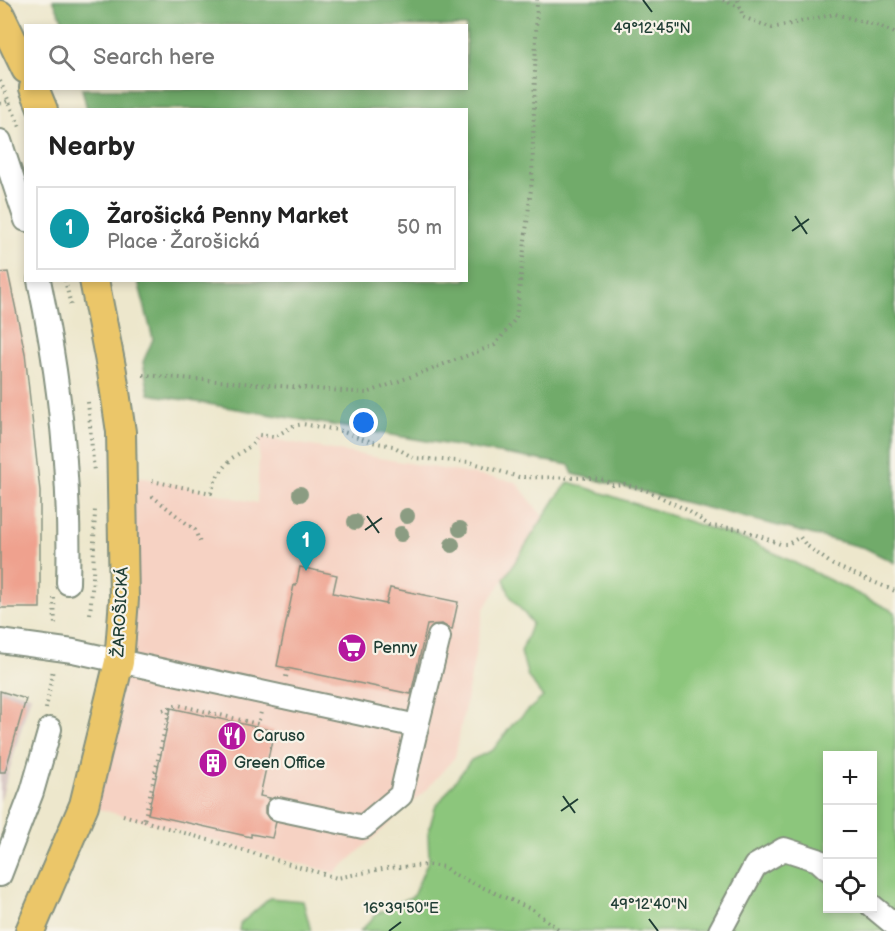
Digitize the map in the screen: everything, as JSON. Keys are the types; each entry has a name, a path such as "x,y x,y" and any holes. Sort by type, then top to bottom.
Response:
{"main road":[{"path":"0,15 24,65"},
{"path":"35,90 42,108"},
{"name":"ŽAROŠICKÁ","path":"30,931 79,818 119,662 124,598 121,432 94,282"}],"street":[{"path":"0,141 24,214"},
{"path":"39,282 63,421 68,583"},
{"path":"278,809 363,828 401,795 439,638"},
{"path":"0,641 73,651 417,726"},
{"path":"0,875 9,824 50,729"},
{"path":"720,931 754,866 784,849 818,860 823,864"},
{"path":"877,909 895,925"}],"path":[{"path":"142,375 367,393 495,345 516,318 532,180 537,0"},
{"path":"723,0 741,8"},
{"path":"738,0 743,17 772,28 835,14 879,26 895,33"},
{"path":"0,81 22,133"},
{"path":"0,104 8,101"},
{"path":"152,481 211,493 216,478 232,458 252,445 259,435 274,437 293,426 303,424 339,430 372,442 393,446 414,458 470,462 519,477 593,477 605,480 612,485 625,484 667,500 710,526 741,529 780,544 788,544 800,537 806,545 832,565 895,591"},
{"path":"152,496 195,530 200,543"},
{"path":"56,634 54,593 68,583"},
{"path":"50,729 43,727 54,665"},
{"path":"144,821 170,707"},
{"path":"123,815 337,878 387,868 444,867 453,874 533,910 561,931"}],"shaded area":[{"path":"260,437 516,482 544,518 484,609 455,757 424,792 335,873 84,805 119,662 123,473 257,503"},
{"path":"0,687 31,695 0,802"}],"green space":[{"path":"53,0 895,0 895,563 865,548 573,474 569,465 149,394 143,362 153,339 138,282 468,282 468,108 87,108 82,90 468,90 468,24 65,24"},
{"path":"569,482 754,543 895,612 895,931 360,931 377,914 413,896 429,859 428,833 435,808 471,760 493,750 512,725 543,697 528,677 521,652 532,623 510,596 504,579 556,498"},
{"path":"270,898 303,901 311,931 239,931 240,924"}],"building":[{"path":"8,272 25,353 40,491 40,608 0,608 0,273"},
{"name":"Penny","path":"300,567 337,575 333,593 386,604 390,588 458,602 452,630 442,624 427,625 411,694 277,666"},
{"path":"0,691 26,699 5,772 0,772"},
{"name":"Green Office","path":"171,708 274,731 260,796 270,798 265,807 265,813 269,819 276,822 272,838 251,834 251,837 148,814"}],"place":[{"name":"Žarošická Penny Market","path":"306,571"},
{"name":"Penny","path":"352,648"},
{"name":"Caruso","path":"232,736"},
{"name":"Green Office","path":"213,763"}]}
